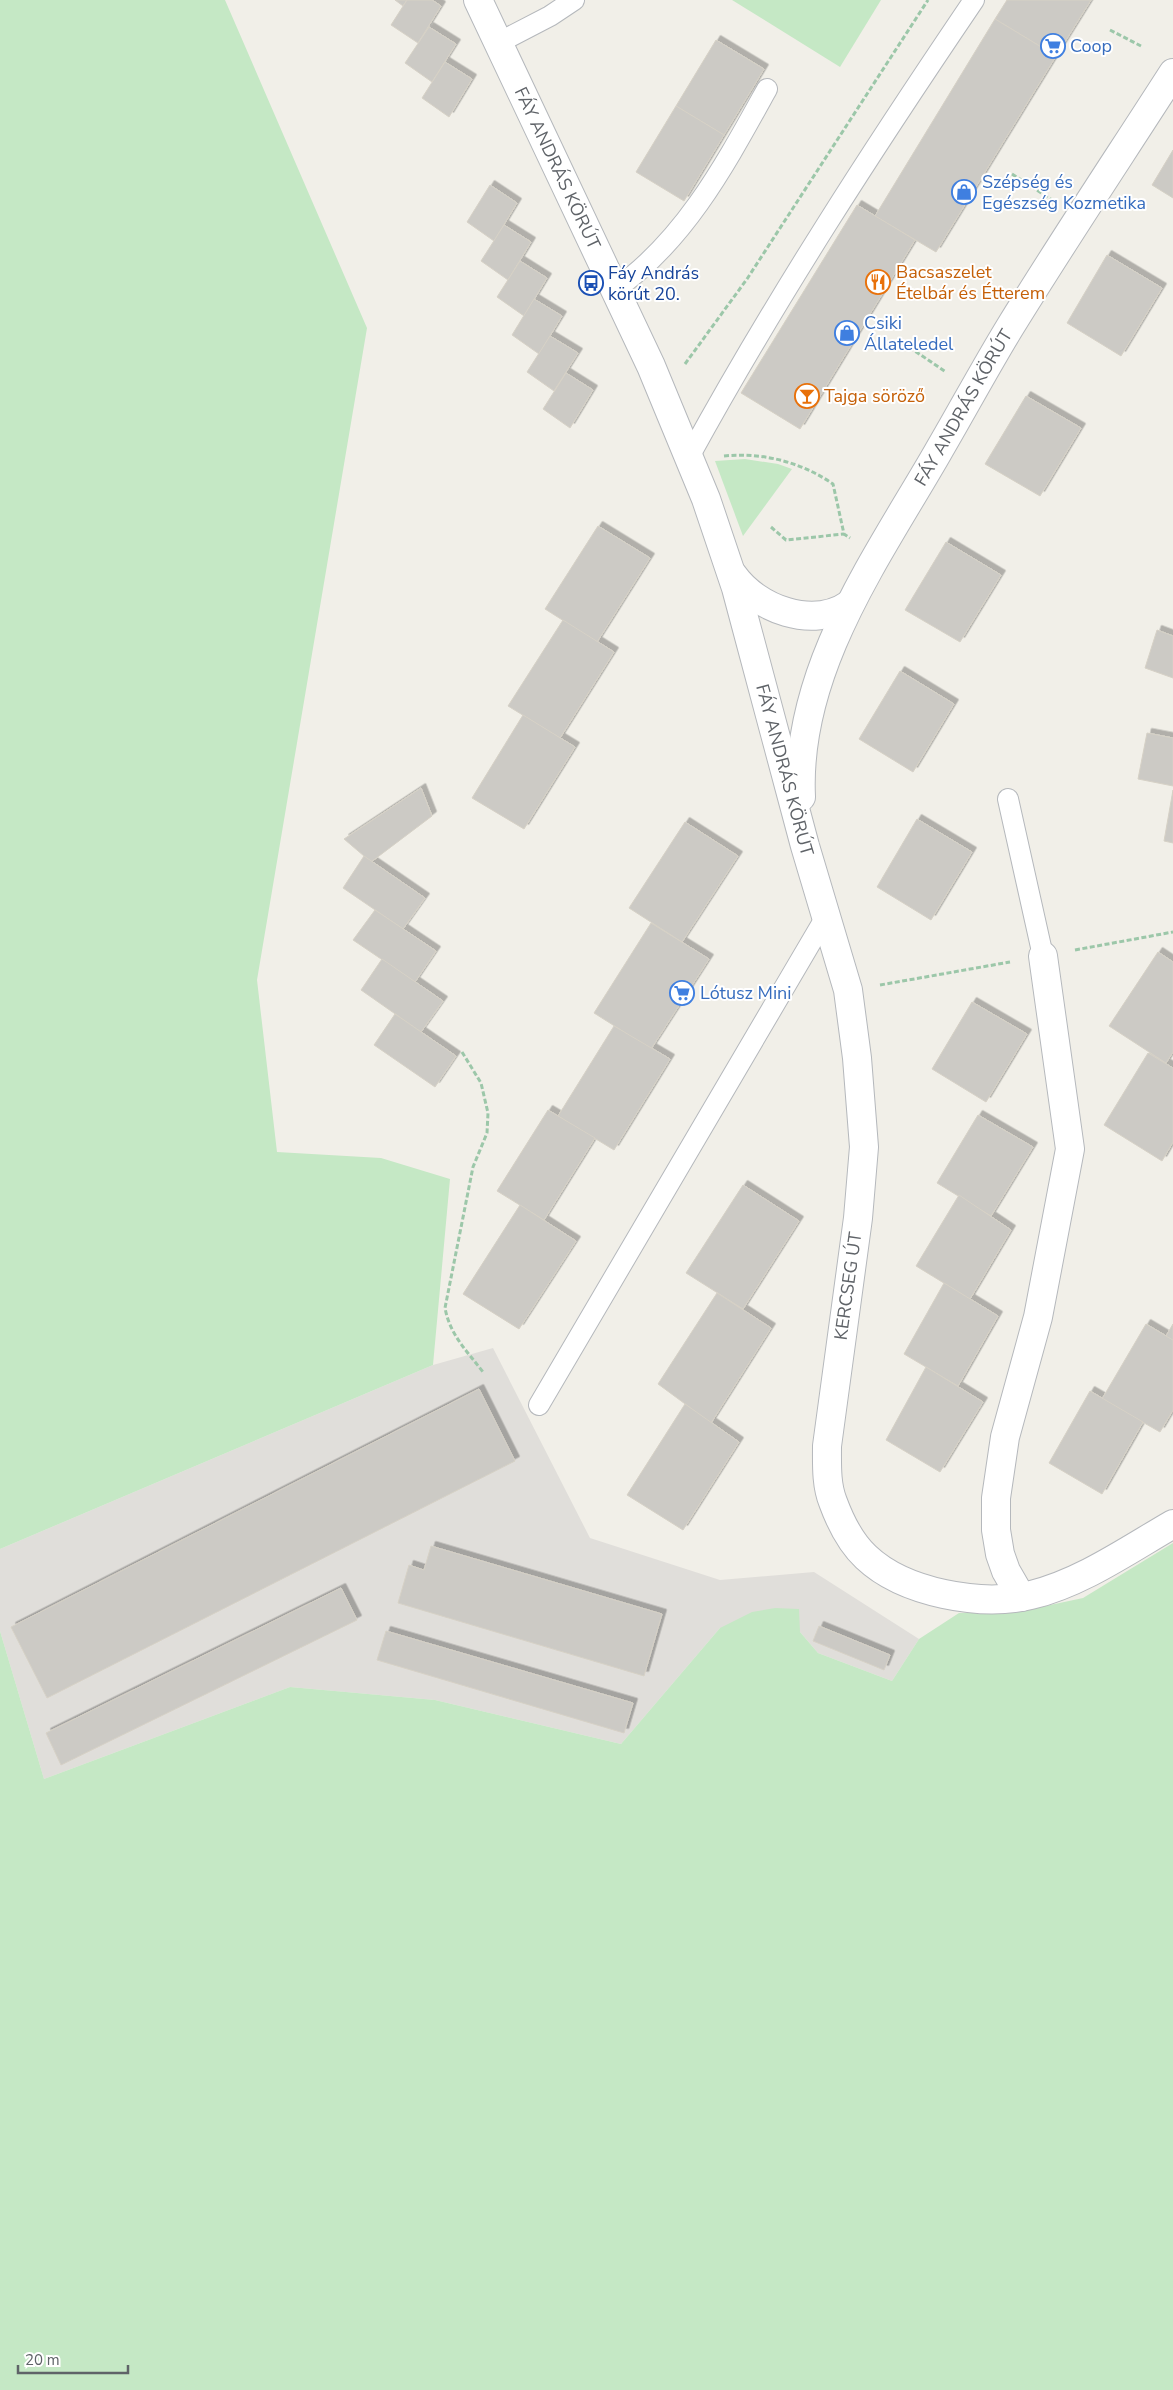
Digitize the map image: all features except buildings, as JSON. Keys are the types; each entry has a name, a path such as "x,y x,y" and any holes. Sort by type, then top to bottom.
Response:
{"street":[{"name":"FÁY ANDRÁS KÖRÚT","path":"478,0 663,395 689,457 732,572 806,846"},
{"name":"FÁY ANDRÁS KÖRÚT","path":"806,846 800,783 808,723 821,674 850,604 1010,327 1173,73"},
{"path":"732,572 742,587 753,597 791,613 825,615 842,610 850,604"},
{"name":"KERCSEG ÚT","path":"806,846 848,990 857,1058 864,1146 858,1218 829,1421 827,1464 832,1500 840,1519 859,1550 874,1564 911,1584 956,1597 980,1599 1021,1597 1060,1584 1095,1568 1173,1524"},
{"path":"1021,1597 1006,1571 1000,1554 996,1530 996,1498 1006,1437 1038,1317 1070,1149 1043,956"}],"lane":[{"path":"498,43 550,16 574,0"},
{"path":"689,457 746,354 906,101 974,0"},
{"path":"614,290 638,274 663,249 720,173 767,89"},
{"path":"1008,799 1043,956"},
{"path":"539,1405 827,915"}],"path":[{"path":"663,395 747,279 928,0"},
{"path":"1110,30 1141,46"},
{"path":"1012,174 1080,218"},
{"path":"903,343 973,391"},
{"path":"716,458 732,455 759,456 780,460 814,471 833,484 844,534"},
{"path":"770,527 786,540 844,534 879,554"},
{"path":"462,1052 481,1083 488,1113 487,1133 473,1167 445,1308 448,1324 483,1372"}],"shaded area":[{"path":"493,1348 590,1538 720,1580 814,1572 919,1639 892,1681 818,1653 800,1632 720,1628 621,1744 435,1700 290,1687 44,1779 0,1631 0,1549 433,1365"}],"green space":[{"path":"0,0 225,0 367,328 257,980 277,1152 381,1158 450,1179 433,1365 0,1549"},
{"path":"732,0 881,0 840,67"},
{"path":"745,459 778,464 792,469 743,536 715,461"},
{"path":"1173,1543 1173,2390 0,2390 0,1631 44,1779 290,1687 435,1700 621,1744 720,1628 752,1612 775,1608 799,1609 800,1632 818,1653 892,1681 919,1639 959,1613 1022,1611 1083,1598"}],"place":[{"name":"Coop","path":"1053,46"},
{"name":"Szépség és Egészség Kozmetika","path":"964,192"},
{"name":"Bacsaszelet Ételbár és Étterem","path":"878,282"},
{"name":"Fáy András körút 20.","path":"591,283"},
{"name":"Csiki Állateledel","path":"847,333"},
{"name":"Tajga söröző","path":"807,396"},
{"name":"Lótusz Mini","path":"682,993"}]}
